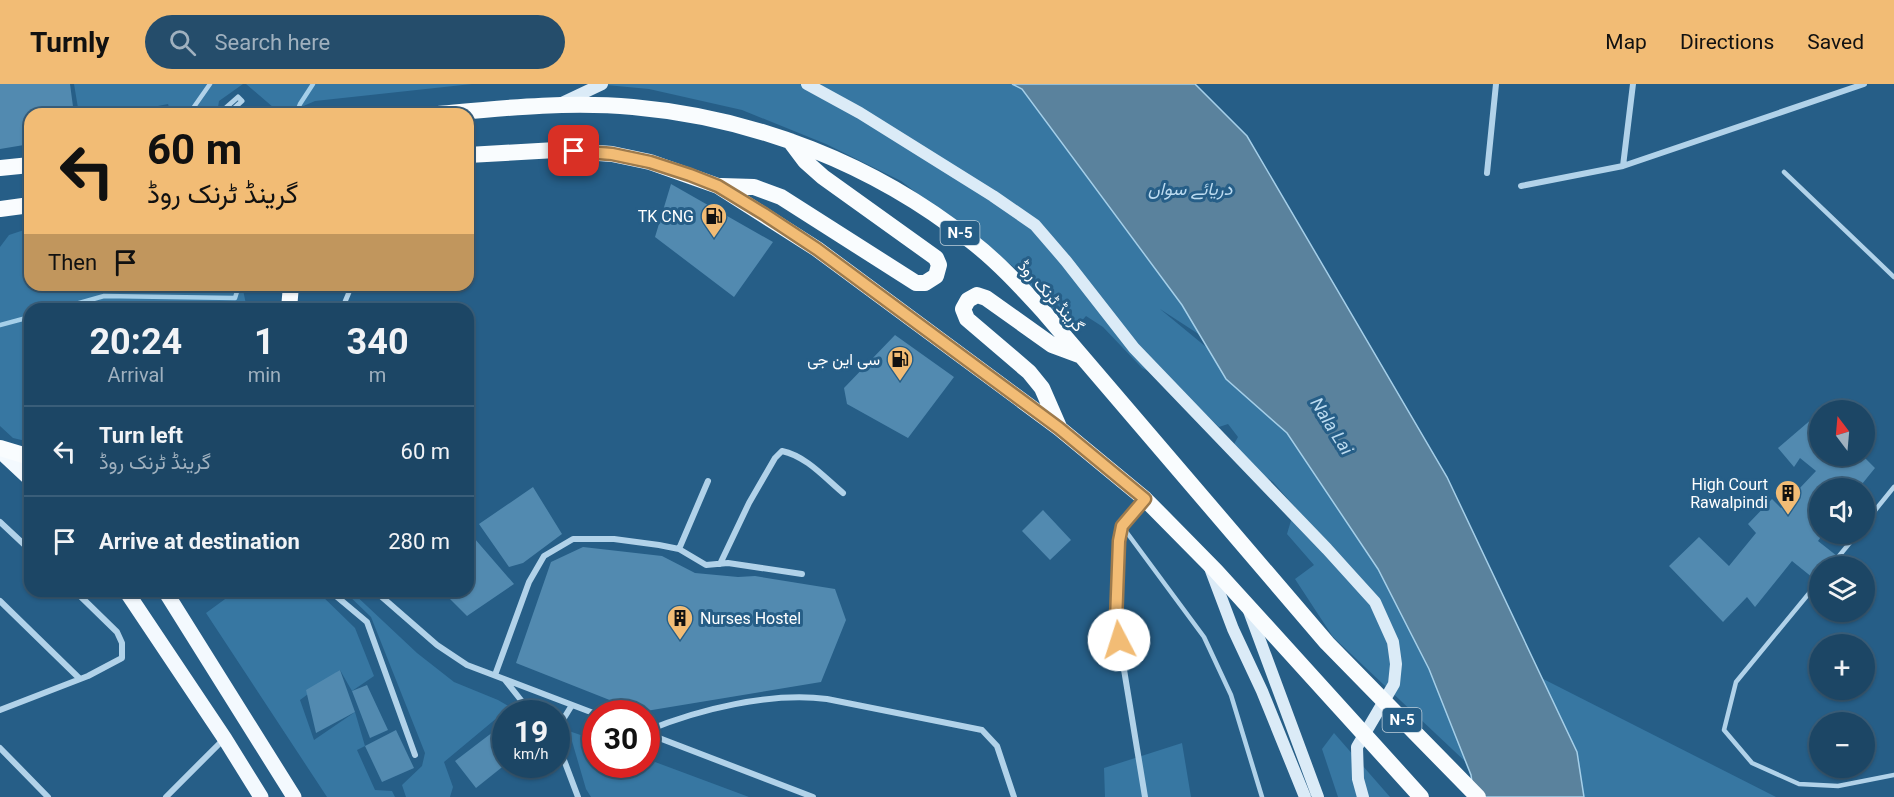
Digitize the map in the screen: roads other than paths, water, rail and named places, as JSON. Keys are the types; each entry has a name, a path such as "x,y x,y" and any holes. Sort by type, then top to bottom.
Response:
{"highway":[{"name":"گرینڈ ٹرنک روڈ","path":"474,111 559,105 632,107 690,114 740,124 839,160 882,181 928,209 972,241 1008,273 1043,310 1327,643 1478,797"},
{"path":"718,186 754,187 781,197 916,283 925,284 936,276 939,265 936,258 823,177 805,161 789,140"},
{"name":"N-5","path":"474,154 556,150 612,154 650,162 718,186 817,249 1059,428 1145,499 1207,561 1421,797"},
{"path":"0,168 24,166"},
{"path":"0,209 24,206"},
{"path":"1059,428 1042,388 1029,372 967,319 963,309 968,300 976,295 986,298 1052,345 1080,355"},
{"path":"0,450 24,456"}],"main road":[{"path":"559,105 602,84"},
{"path":"807,84 860,113 1035,225 1134,348 1375,602 1393,642 1396,664 1394,684 1357,747 1358,779 1363,797"},
{"path":"0,450 24,473"},
{"path":"1207,561 1233,629 1262,691 1305,797"},
{"path":"130,597 261,797"},
{"path":"169,597 294,797"},
{"path":"1246,604 1318,797"}],"street":[{"path":"1487,173 1496,84"},
{"path":"1623,166 1633,84"},
{"path":"1521,186 1623,166 1864,84"},
{"path":"226,108 238,97 242,101 236,108"},
{"path":"720,564 750,503 775,458 782,451 792,453 804,461 843,493"},
{"path":"679,549 708,481"},
{"path":"1144,797 1116,621 1119,541 1122,526 1145,499"},
{"path":"0,522 24,544"},
{"path":"495,675 529,582 544,556 573,539 614,539 679,549 706,565 728,563 802,574"},
{"path":"0,710 80,679 122,658 122,643 117,632 81,597"},
{"path":"337,597 367,622 415,755"},
{"path":"382,597 437,645 467,665 582,709"},
{"path":"0,601 80,679"},
{"path":"505,680 521,700"},
{"path":"660,727 723,707 803,696 827,699 982,730 997,746 1014,797"},
{"path":"660,737 813,797"},
{"path":"166,797 225,739"},
{"path":"0,748 48,797"},
{"path":"570,776 578,797"}],"lane":[{"path":"193,108 210,84"},
{"path":"1784,172 1894,277"},
{"path":"1875,510 1894,487"},
{"path":"1122,526 1204,637 1231,695 1262,797"},
{"path":"1839,556 1849,544"},
{"path":"1809,593 1736,682 1724,730 1752,763 1799,784 1838,786 1894,775"}],"water":[{"name":"دریائے سواں","path":"1012,84 1195,84 1247,136 1447,477 1577,752 1584,797 1474,797 1471,775 1429,669 1378,569 1287,433 1226,379 1182,305 1022,89"}],"waterway":[{"path":"298,108 313,84"},
{"path":"79,303 104,296 235,298 237,291"},
{"path":"0,325 24,319"}],"place":[{"name":"TK CNG","path":"714,239"},
{"name":"سی این جی","path":"900,382"},
{"name":"High Court Rawalpindi","path":"1788,516"},
{"name":"Nurses Hostel","path":"680,641"}],"water label":[{"name":"Nala Lai","path":"1332,426"}]}
